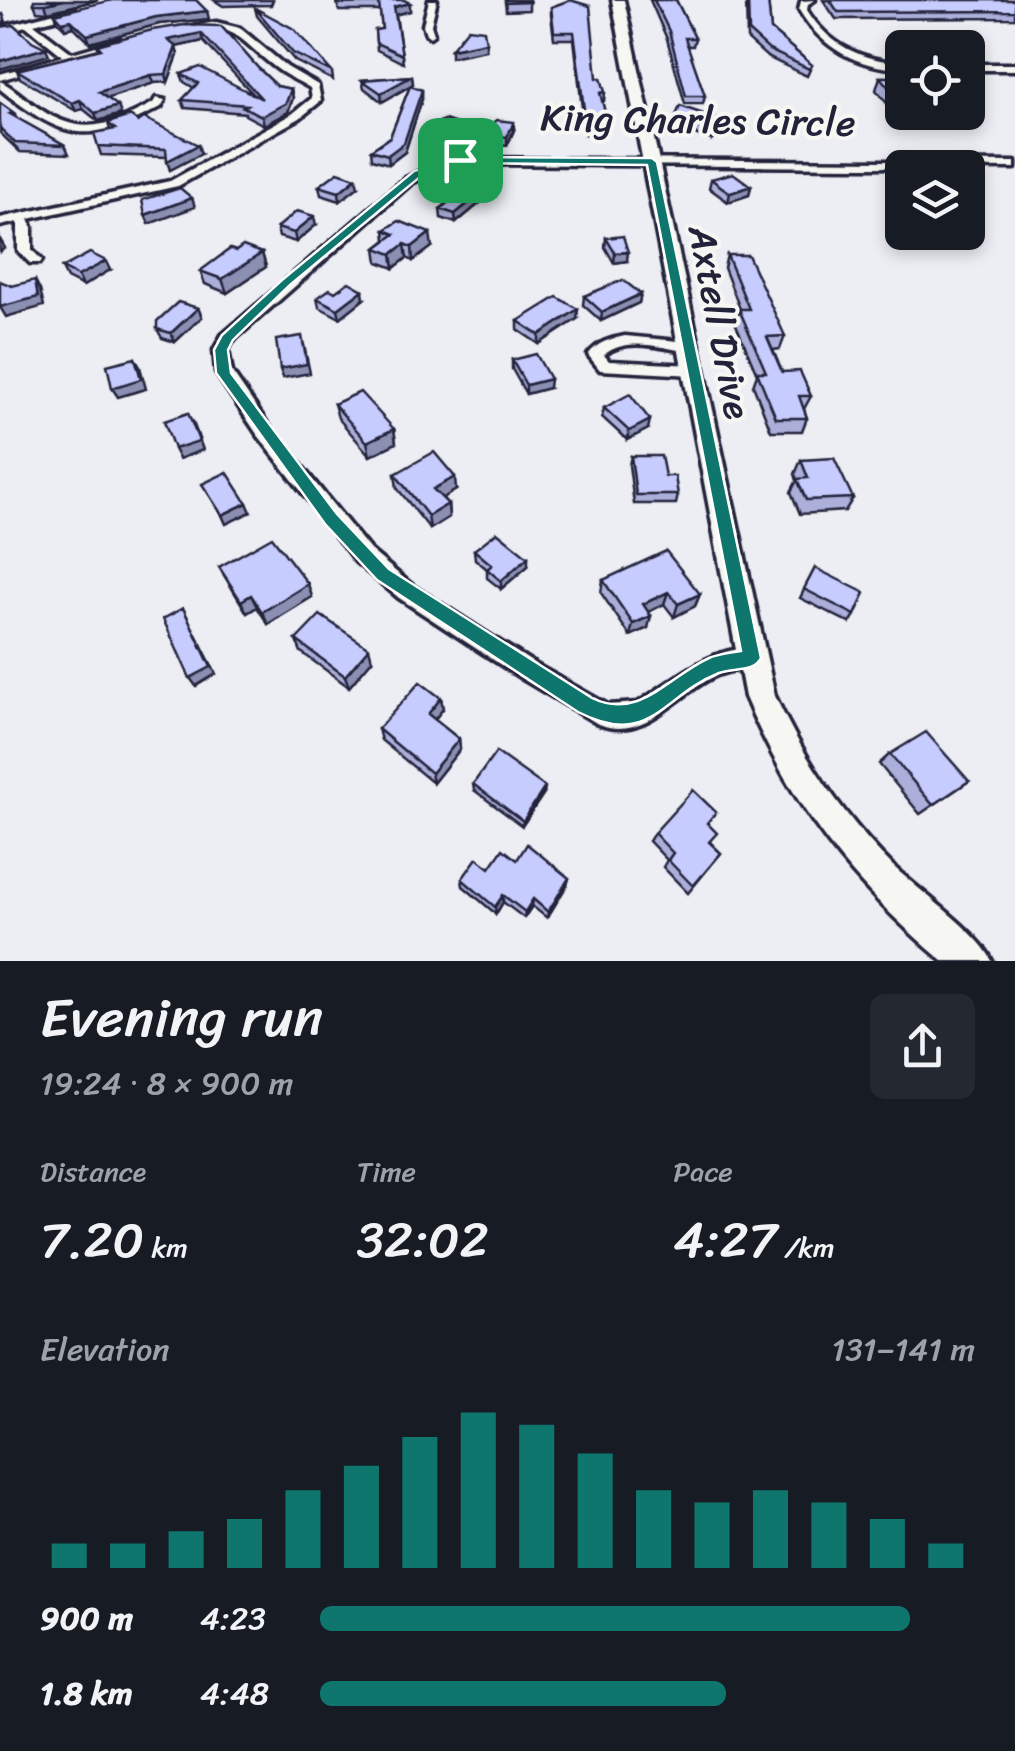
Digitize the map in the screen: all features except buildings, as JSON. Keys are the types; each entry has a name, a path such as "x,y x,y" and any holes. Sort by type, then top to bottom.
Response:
{"street":[{"path":"430,34 426,25 433,0"},
{"name":"Axtell Drive","path":"618,0 752,658"},
{"path":"811,0 804,3 803,10 815,32 866,64 885,65"},
{"path":"0,30 90,8"},
{"path":"27,23 72,57"},
{"path":"169,31 207,25 238,29 280,68 315,86 318,95"},
{"path":"0,80 128,40"},
{"path":"985,67 1015,67"},
{"path":"0,80 69,131 116,126 158,105 160,100"},
{"path":"318,95 336,94"},
{"path":"0,222 174,184 310,108 318,95"},
{"path":"444,125 454,127 452,138 460,160"},
{"name":"King Charles Circle","path":"752,658 714,665 642,712 606,716 585,705 406,592 363,556 312,494 224,373 221,350 227,338 286,282 418,174 460,160 1015,165"},
{"path":"22,217 26,227 25,251 35,260"},
{"path":"689,346 620,342 604,346 596,355 605,366 694,370"},
{"path":"752,658 771,725 830,822 892,891 973,961"}],"route":[{"path":"460,160 652,162 752,658 714,665 642,712 606,716 585,705 383,574 331,519 224,373 221,350 227,338 286,282 418,174 438,164 460,160"}]}
